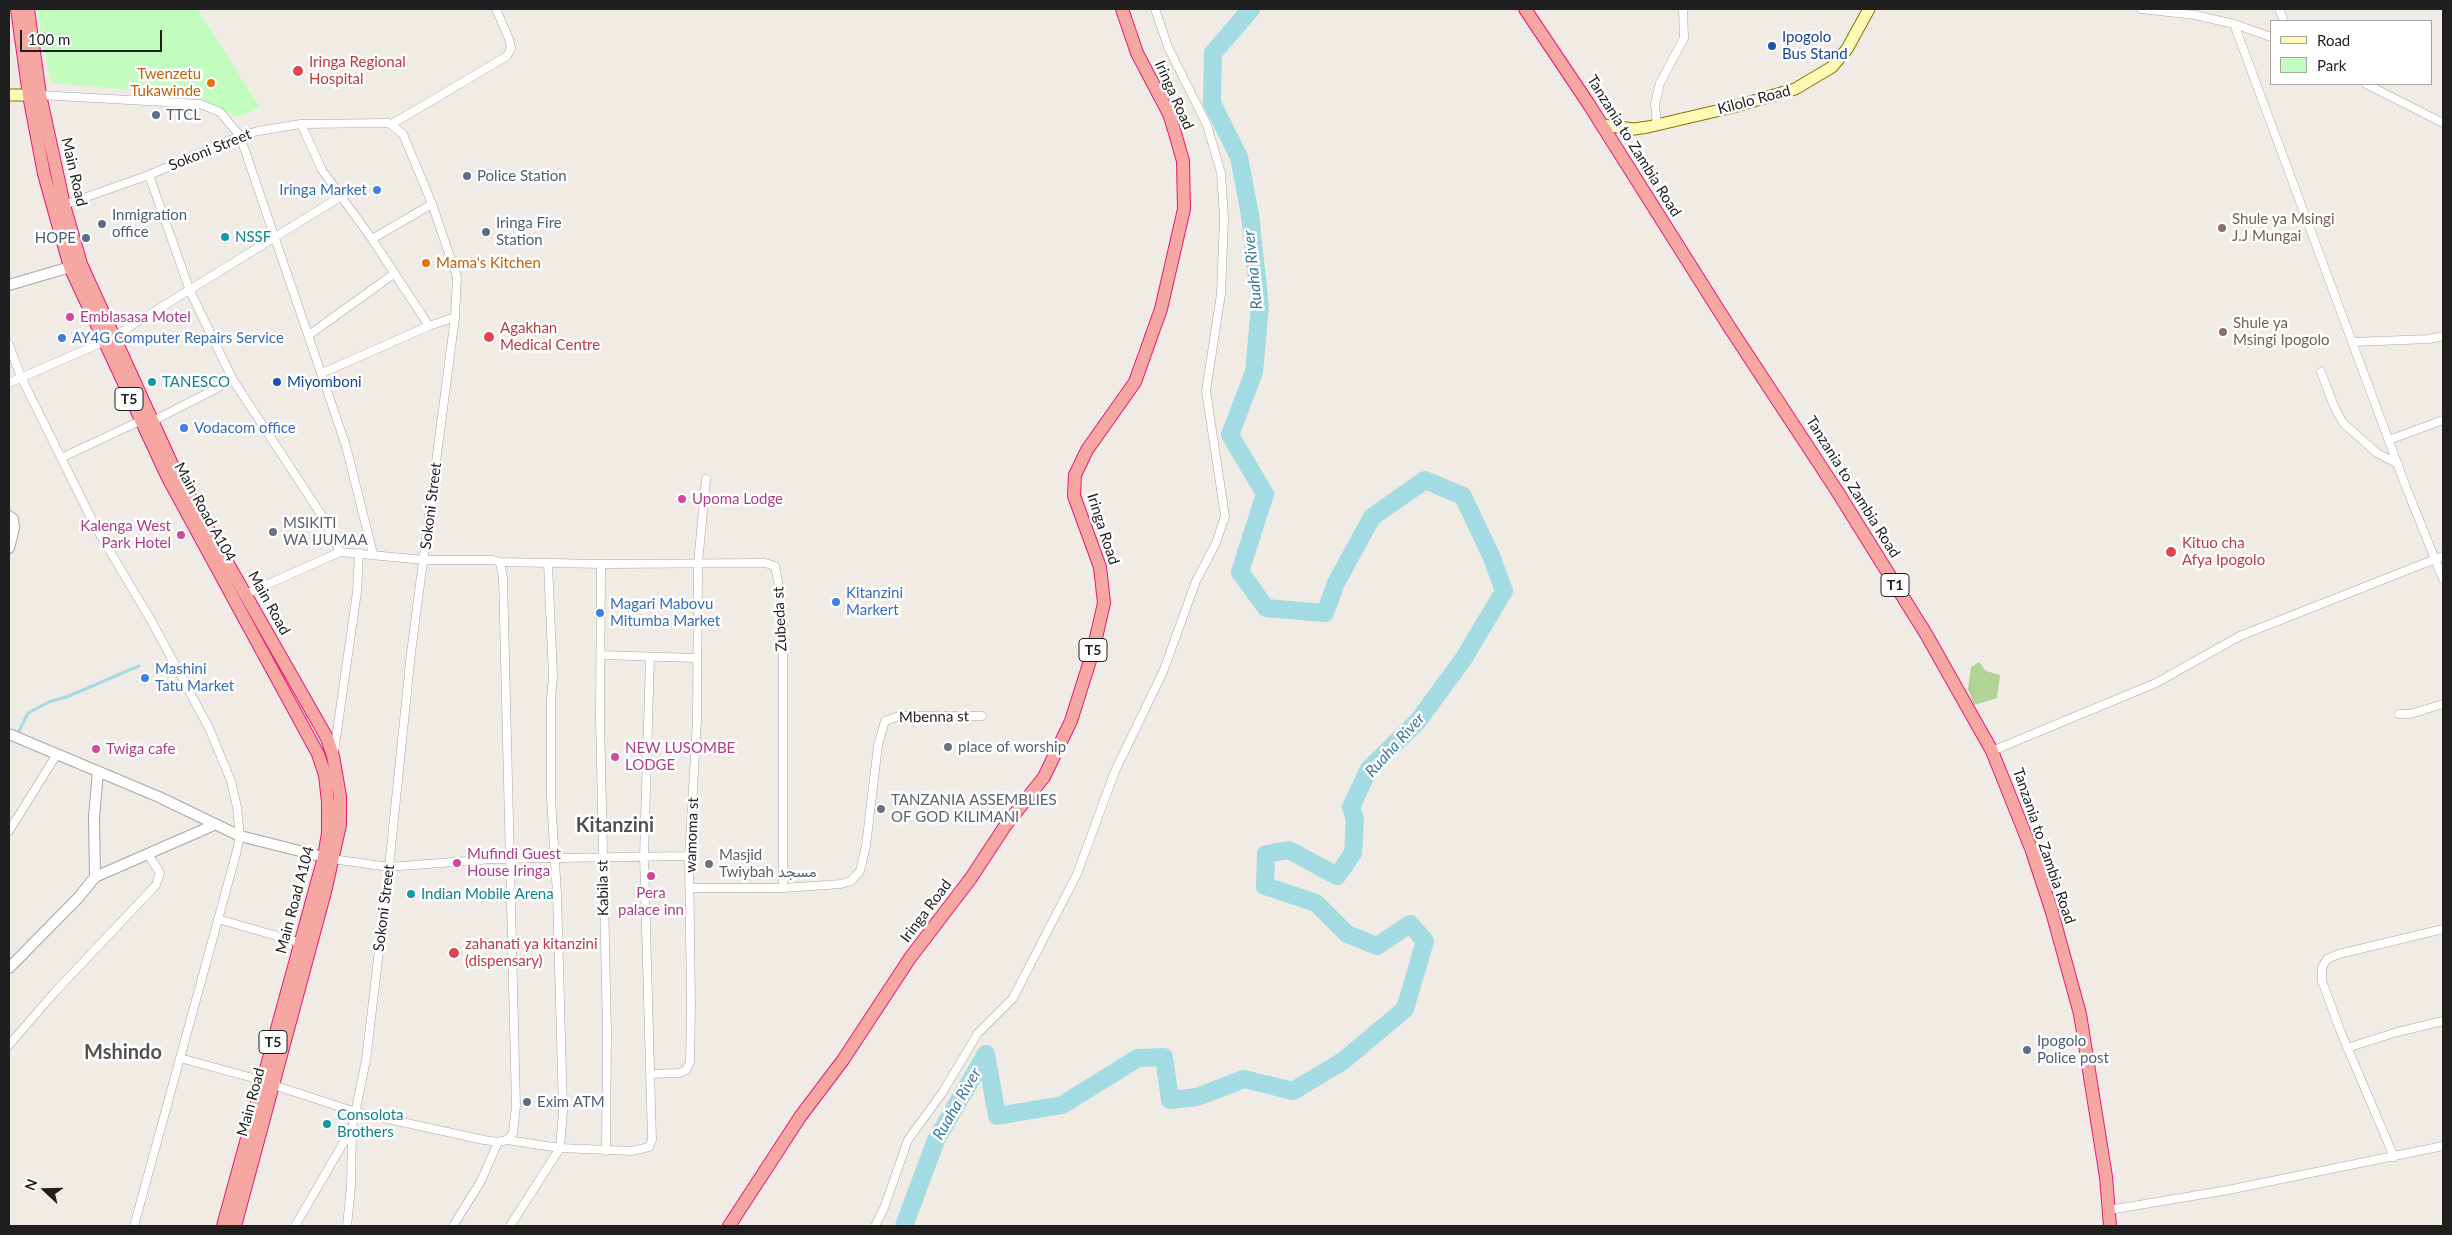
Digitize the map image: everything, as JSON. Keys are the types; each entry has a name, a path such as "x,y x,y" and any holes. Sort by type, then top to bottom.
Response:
{"highway":[{"name":"T5","path":"17,9 34,95 53,212 75,266"},
{"name":"Main Road","path":"28,9 34,95 64,206 75,266 108,340 153,421 174,469 327,738 333,756 340,796 340,824 328,858 268,1083 234,1226"},
{"name":"Iringa Road","path":"729,1226 800,1116 843,1060 910,958 972,878 1004,826 1044,777 1072,721 1093,651 1104,603 1100,567 1074,496 1075,475 1087,450 1136,382 1161,309 1184,209 1182,161 1175,133 1168,114 1137,54 1122,9"},
{"name":"Tanzania to Zambia Road","path":"1525,9 1602,125 1926,634 1992,751 2032,850 2052,912 2080,1014 2110,1226"},
{"name":"Main Road A104","path":"108,340 140,421 168,478 320,759 325,775 328,802 328,858 280,1012 268,1083 223,1226"}],"main road":[{"name":"Kilolo Road","path":"1602,125 1634,129 1772,97 1809,83 1832,67 1847,49 1869,9"},
{"path":"9,95 34,95"}],"street":[{"path":"392,124 507,56 510,48 509,38 496,9"},
{"path":"875,1226 884,1208 908,1140 942,1093 978,1032 1013,998 1073,881 1115,771 1163,672 1196,581 1216,542 1224,516 1206,390 1214,349 1221,294 1224,218 1221,173 1207,125 1172,54 1155,9"},
{"path":"1656,124 1655,104 1660,83 1684,38 1683,9"},
{"path":"2141,9 2195,15 2234,24 2270,38"},
{"path":"2234,24 2398,464 2439,557 2443,579"},
{"path":"2368,85 2443,123"},
{"path":"34,95 200,104 220,112 240,136 349,454 373,554"},
{"name":"Sokoni Street","path":"64,206 149,175 240,136 301,124 389,122 403,134 432,204 456,277 455,316 411,653 373,1010 356,1112 352,1128 295,1226"},
{"path":"301,124 322,170 372,239 429,326"},
{"path":"149,175 190,291 233,380 326,522 340,552 246,594"},
{"path":"9,383 108,340 340,197"},
{"path":"372,239 432,204"},
{"path":"9,284 75,266"},
{"path":"309,335 395,273"},
{"path":"322,373 455,316"},
{"path":"2353,342 2429,339 2443,336"},
{"path":"9,345 22,377 96,528 152,622 209,728 235,792 240,836 134,1226"},
{"path":"2321,372 2334,406 2343,423 2376,453 2398,464"},
{"path":"153,421 233,380"},
{"path":"2389,440 2443,420"},
{"path":"61,458 140,421"},
{"name":"wamoma st","path":"650,1074 679,1073 686,1070 690,1062 689,856 697,721 698,563 706,479"},
{"path":"9,516 13,519 14,528 9,548"},
{"name":"Zubeda st","path":"340,552 424,560 602,564 765,563 774,566 777,573 783,629 781,737 783,888"},
{"path":"320,759 333,756 357,592 359,553"},
{"path":"1992,751 2156,683 2240,636 2439,557"},
{"path":"453,1226 482,1181 503,1141 513,1133 516,1106 505,627 503,578 500,562"},
{"path":"510,1226 560,1148 562,1101 551,798 551,698 553,677 548,563"},
{"name":"Kabila st","path":"602,564 602,858 607,1032 606,1151"},
{"path":"601,655 696,658"},
{"path":"180,1058 268,1083 356,1112 503,1141 606,1151 632,1151 649,1146 652,1140 644,856 650,657"},
{"path":"2399,714 2410,714 2443,704"},
{"name":"Mbenna st","path":"690,888 783,888 841,884 852,881 860,871 871,818 878,745 885,721 899,716 982,716"},
{"path":"9,734 188,810 214,825 240,836 328,858 389,867 510,859 689,856"},
{"path":"9,831 57,754"},
{"path":"95,876 94,817 98,771"},
{"path":"9,968 78,898 95,876 214,825"},
{"path":"9,1045 54,993 156,885 160,873 148,854"},
{"path":"218,919 301,942"},
{"path":"2394,1157 2322,981 2324,962 2338,954 2443,929"},
{"path":"2348,1048 2397,1032 2443,1021"},
{"path":"347,1226 351,1186 352,1128"},
{"path":"2109,1210 2228,1190 2443,1146"}],"green space":[{"path":"36,9 198,9 260,108 236,117 194,95 51,83"},
{"path":"1979,662 1986,671 2000,675 1997,698 1974,705 1968,689 1971,667"}],"waterway":[{"name":"Ruaha River","path":"904,1226 936,1140 986,1054 997,1116 1062,1105 1138,1058 1164,1057 1170,1100 1197,1097 1244,1079 1293,1091 1343,1061 1405,1009 1425,941 1410,924 1377,946 1347,934 1316,903 1265,886 1266,854 1289,850 1337,876 1353,853 1355,820 1351,807 1369,769 1418,721 1464,658 1504,591 1492,558 1463,496 1425,480 1372,517 1336,583 1325,613 1266,608 1240,572 1265,494 1230,435 1254,372 1260,306 1250,215 1239,157 1212,103 1213,53 1251,9"},
{"path":"17,735 28,713 49,702 69,696 139,666"}],"place":[{"name":"Ipogolo Bus Stand","path":"1772,46"},
{"name":"Iringa Regional Hospital","path":"298,71"},
{"name":"Twenzetu Tukawinde","path":"211,83"},
{"name":"TTCL","path":"156,115"},
{"name":"Police Station","path":"467,176"},
{"name":"Iringa Market","path":"377,190"},
{"name":"Inmigration office","path":"102,224"},
{"name":"Shule ya Msingi J.J Mungai","path":"2222,228"},
{"name":"Iringa Fire Station","path":"486,232"},
{"name":"NSSF","path":"225,237"},
{"name":"HOPE","path":"86,238"},
{"name":"Mama's Kitchen","path":"426,263"},
{"name":"Emblasasa Motel","path":"70,317"},
{"name":"Shule ya Msingi Ipogolo","path":"2223,332"},
{"name":"Agakhan Medical Centre","path":"489,337"},
{"name":"AY4G Computer Repairs Service","path":"62,338"},
{"name":"TANESCO","path":"152,382"},
{"name":"Miyomboni","path":"277,382"},
{"name":"Vodacom office","path":"184,428"},
{"name":"Upoma Lodge","path":"682,499"},
{"name":"MSIKITI WA IJUMAA","path":"273,532"},
{"name":"Kalenga West Park Hotel","path":"181,535"},
{"name":"Kituo cha Afya Ipogolo","path":"2171,552"},
{"name":"Kitanzini Markert","path":"836,602"},
{"name":"Magari Mabovu Mitumba Market","path":"600,613"},
{"name":"Mashini Tatu Market","path":"145,678"},
{"name":"place of worship","path":"948,747"},
{"name":"Twiga cafe","path":"96,749"},
{"name":"NEW LUSOMBE LODGE","path":"615,757"},
{"name":"TANZANIA ASSEMBLIES OF GOD KILIMANI","path":"881,809"},
{"name":"Mufindi Guest House Iringa","path":"457,863"},
{"name":"Masjid Twiybah مسجد","path":"709,864"},
{"name":"Pera palace inn","path":"651,876"},
{"name":"Indian Mobile Arena","path":"411,894"},
{"name":"zahanati ya kitanzini (dispensary)","path":"454,953"},
{"name":"Ipogolo Police post","path":"2027,1050"},
{"name":"Exim ATM","path":"527,1102"},
{"name":"Consolota Brothers","path":"327,1124"}],"district":[{"name":"Kitanzini","path":"615,826"},
{"name":"Mshindo","path":"123,1053"}]}
